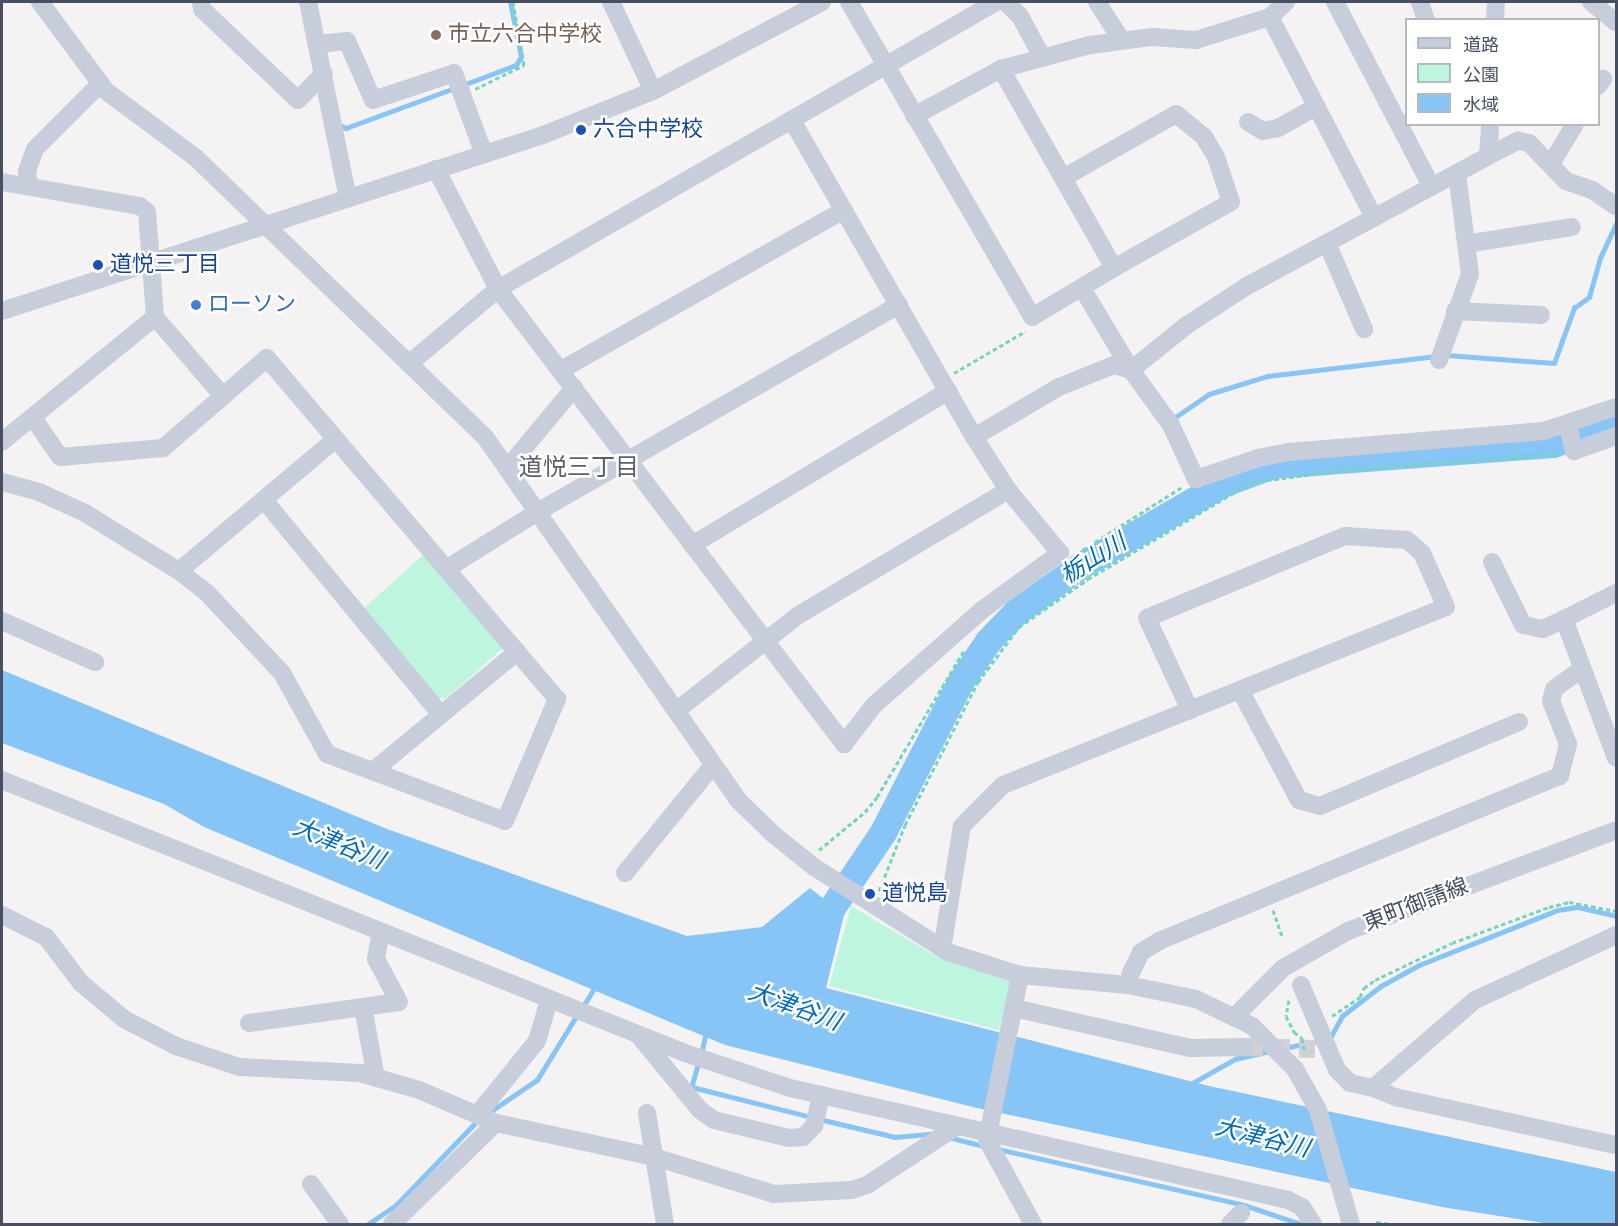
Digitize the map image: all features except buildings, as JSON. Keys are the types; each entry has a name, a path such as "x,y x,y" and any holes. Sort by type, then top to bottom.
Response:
{"street":[{"path":"40,2 100,84 195,157 266,223 485,437 509,466 738,800 810,864 938,946 1020,975 1128,985 1196,999 1236,1015 1269,1041 1295,1070 1318,1110 1349,1216"},
{"path":"201,2 202,9 298,100 324,73"},
{"path":"309,2 348,198"},
{"path":"611,2 653,91"},
{"path":"2,311 151,260 484,154 653,91 822,2"},
{"path":"849,2 1032,317 1231,202 1216,158 1204,137 1176,114 1063,178"},
{"path":"410,363 498,289 996,2"},
{"path":"1005,2 1020,16 1042,57"},
{"path":"1097,2 1122,41"},
{"path":"1335,2 1431,186"},
{"path":"1420,2 1425,18"},
{"path":"1495,18 1496,2"},
{"path":"1591,2 1617,22"},
{"path":"914,116 1001,69 1042,57 1122,41 1152,37 1196,40 1276,8 1316,107 1374,218"},
{"path":"318,44 347,41 373,100 454,73 484,154"},
{"path":"1001,69 1114,268"},
{"path":"29,186 27,171 35,149 100,84"},
{"path":"1248,122 1263,131 1278,128 1316,107"},
{"path":"436,169 498,289 844,744 874,705 914,669 982,610 1060,553 1008,490 974,437 950,383 899,305 792,120"},
{"path":"1488,156 1490,126"},
{"path":"1551,164 1574,126"},
{"path":"1131,370 1187,325 1247,286 1518,141 1529,143 1566,180 1592,190 1617,206"},
{"path":"1439,360 1470,274 1457,174"},
{"path":"2,182 140,206 147,212 155,317 223,396"},
{"path":"561,370 844,210"},
{"path":"1466,244 1572,227"},
{"path":"1327,243 1364,329"},
{"path":"1082,288 1131,370 1171,425 1196,479 1258,458 1288,452 1512,435 1568,425 1617,406"},
{"path":"446,569 539,511 899,305"},
{"path":"1455,312 1541,315"},
{"path":"2,442 34,419 155,317"},
{"path":"2,482 39,492 85,513 179,571 245,631 282,673 327,754 505,821 557,699 267,358 163,447 60,457 34,419"},
{"path":"974,437 1059,387 1114,365 1131,370"},
{"path":"692,545 950,383"},
{"path":"509,466 574,388"},
{"path":"1568,425 1574,451 1617,436"},
{"path":"179,571 336,440"},
{"path":"676,711 797,616 1008,490"},
{"path":"264,500 441,715"},
{"path":"938,946 944,937 962,826 1003,785 1240,690 1446,607 1422,553 1407,540 1345,536 1147,618 1190,710"},
{"path":"1492,562 1523,625 1543,629 1617,593"},
{"path":"1564,619 1617,758"},
{"path":"2,621 95,662"},
{"path":"373,771 517,652"},
{"path":"1130,975 1141,952 1159,941 1560,776 1568,744 1551,701 1554,689 1582,669"},
{"path":"1240,690 1299,800 1320,806 1520,722"},
{"path":"625,873 713,765"},
{"path":"2,780 639,1035 821,1095 1288,1200 1302,1207 1313,1224"},
{"name":"東町御請線","path":"1236,1015 1283,968 1348,931 1617,830"},
{"path":"2,915 46,937 81,983 124,1019 176,1046 239,1067 360,1074 419,1090 496,1123 654,1157 774,1194 852,1190 867,1185 957,1126"},
{"path":"249,1023 399,1002 376,959 381,932"},
{"path":"1373,1088 1475,1000 1617,935"},
{"path":"1020,975 1014,1013 987,1133 994,1157 1033,1224"},
{"path":"1301,985 1318,1026 1321,1049 1350,1083 1373,1088 1395,1097 1617,1145"},
{"path":"477,1115 537,1041 549,1000"},
{"path":"363,1007 376,1078"},
{"path":"1014,1013 1190,1048 1245,1047"},
{"path":"639,1035 700,1110 714,1119 789,1138 803,1137 814,1126 821,1095"},
{"path":"646,1113 665,1224"},
{"path":"397,1222 496,1123"},
{"path":"311,1184 340,1224"}],"path":[{"path":"462,95 524,65 513,2"},
{"path":"950,383 1029,330"},
{"path":"1072,556 1196,479"},
{"path":"810,864 865,812 877,797 970,642"},
{"path":"1268,897 1282,936"},
{"path":"1318,1026 1360,997 1364,988 1375,980 1452,943 1569,902 1617,912"},
{"path":"1376,1222 1390,1224"}],"green space":[{"path":"423,555 503,648 445,699 437,698 364,608"},
{"path":"851,906 934,955 1011,982 999,1030 829,986"}],"water":[{"name":"大津谷川","path":"2,670 387,829 687,936 762,927 810,888 844,915 826,988 1209,1086 1616,1172 1616,1224 1550,1224 1442,1207 977,1108 725,1045 204,827 164,804 2,743"}],"waterway":[{"path":"463,85 516,65 521,57 510,2"},
{"path":"340,125 346,128 455,88"},
{"path":"1447,355 1554,363 1574,308 1589,297 1600,258 1616,224"},
{"path":"1174,418 1209,394 1268,376 1436,356"},
{"name":"栃山川","path":"812,937 883,832 959,684 988,641 1016,612 1080,566 1224,483 1273,465 1553,444 1616,422"},
{"path":"1330,1038 1342,1016 1381,986 1419,965 1558,910 1578,907 1616,916"},
{"path":"582,1008 595,987"},
{"path":"488,1113 537,1080 577,1015"},
{"path":"701,1054 706,1033"},
{"path":"1280,1049 1319,1041"},
{"path":"1189,1085 1235,1059 1269,1051"},
{"path":"699,1062 692,1087 811,1117"},
{"path":"819,1119 895,1137 931,1134"},
{"path":"368,1224 395,1206 478,1120"},
{"path":"948,1137 984,1146"},
{"path":"998,1149 1244,1205 1301,1224"}],"tunnel":[{"path":"1245,1047 1315,1049"}],"place":[{"name":"市立六合中学校","path":"436,35"},
{"name":"六合中学校","path":"581,130"},
{"name":"道悦三丁目","path":"98,265"},
{"name":"ローソン","path":"196,305"},
{"name":"道悦島","path":"870,894"}],"district":[{"name":"道悦三丁目","path":"579,469"}]}
